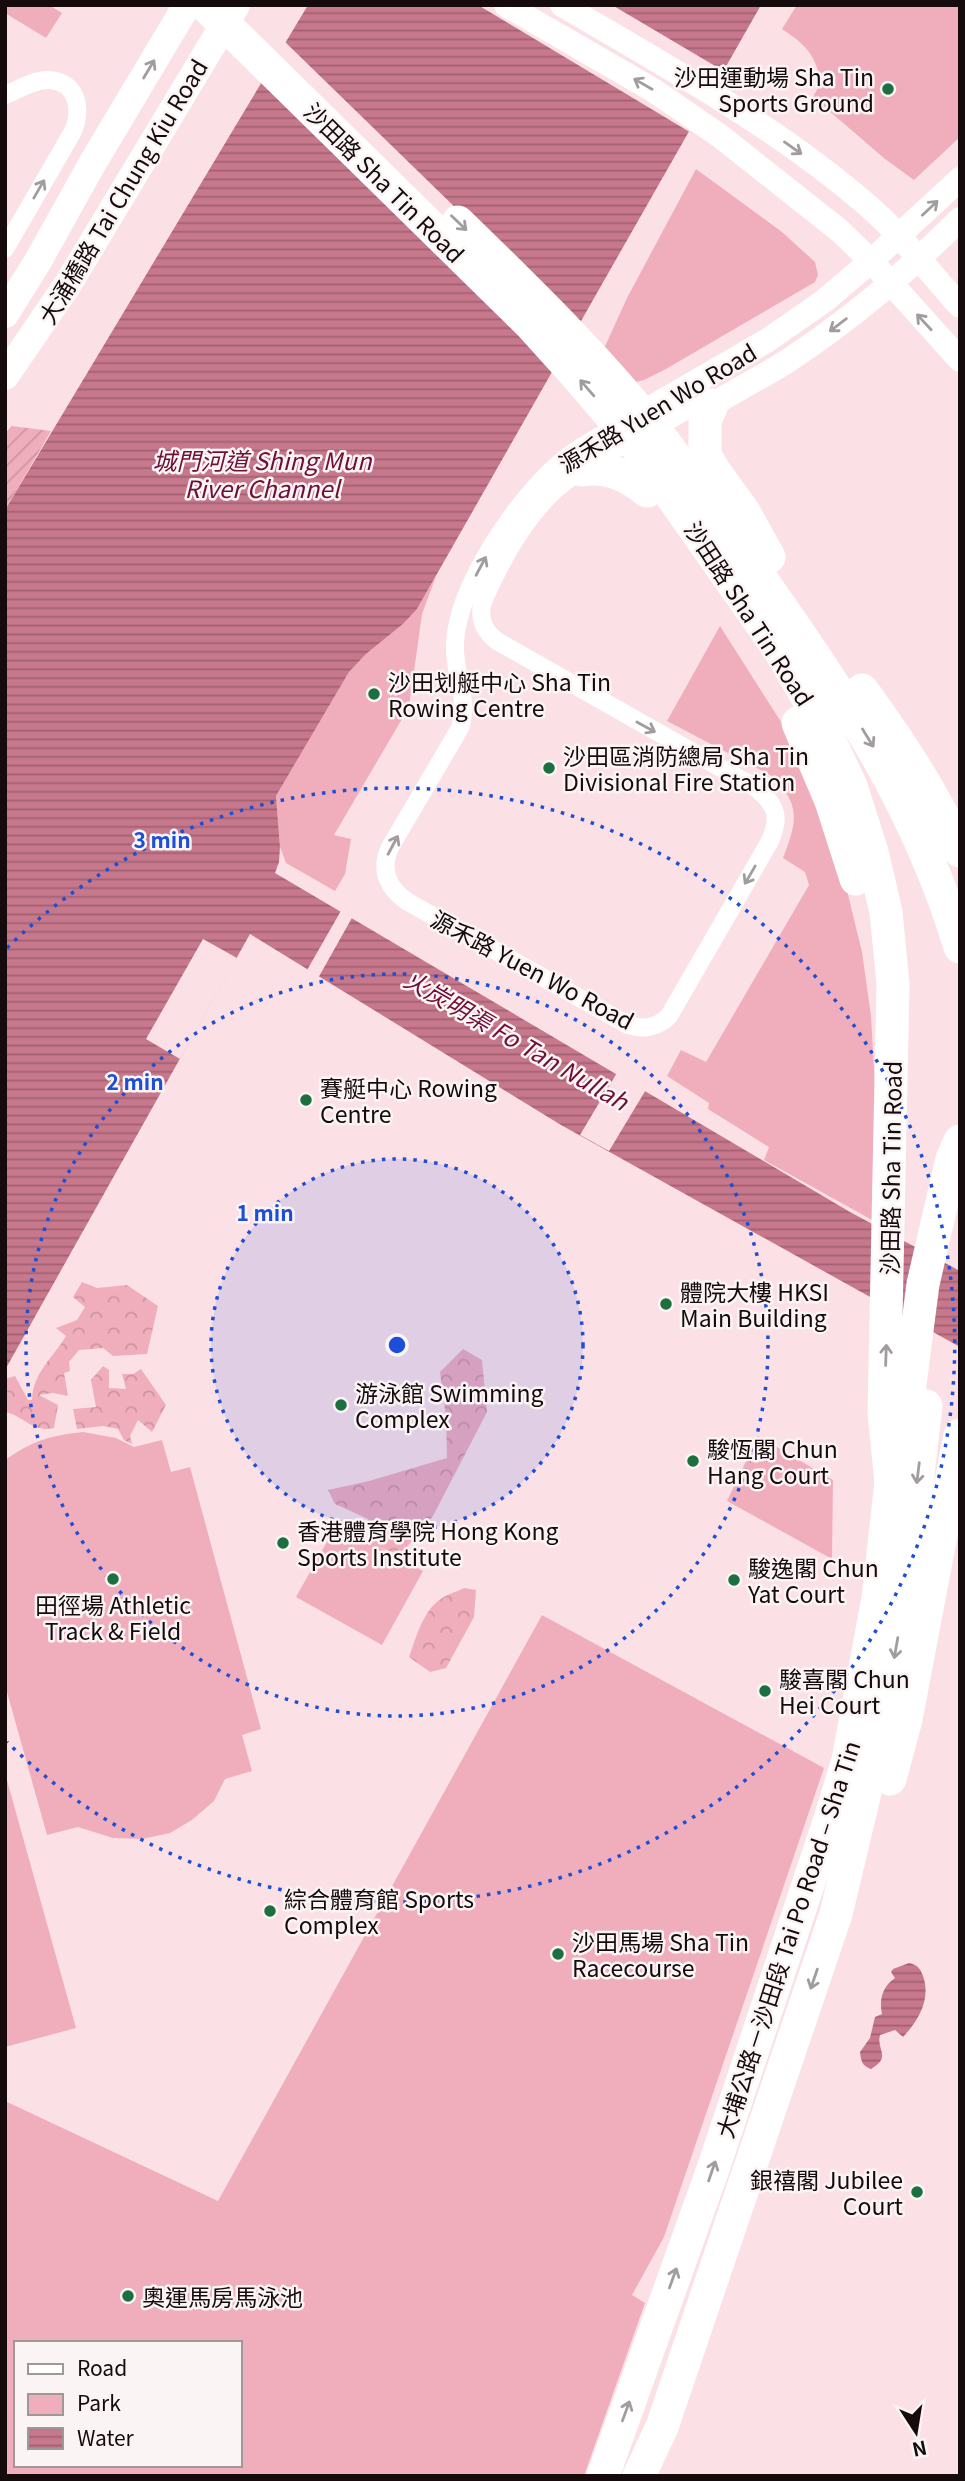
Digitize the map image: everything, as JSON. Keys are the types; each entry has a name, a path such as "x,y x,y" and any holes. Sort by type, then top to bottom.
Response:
{"highway":[{"name":"沙田路 Sha Tin Road","path":"205,5 530,324 635,444 698,509 818,660 880,757 927,853 960,947"},
{"name":"沙田路 Sha Tin Road","path":"235,5 532,293 586,349 658,433 698,509 765,666 801,730 850,855 892,1020 884,1413 891,1482"},
{"path":"698,509 705,455 705,421 712,405"},
{"path":"647,491 631,460 636,427 705,455"},
{"path":"582,470 598,468 616,472 632,479 647,491 698,509 744,512 771,560 902,747 938,806 960,851"},
{"name":"大埔公路－沙田段 Tai Po Road – Sha Tin","path":"603,2476 713,2169 848,1760 878,1598 891,1482 925,1338 953,1159 960,1141"},
{"name":"大埔公路－沙田段 Tai Po Road – Sha Tin","path":"939,1256 960,1218"},
{"name":"大埔公路－沙田段 Tai Po Road – Sha Tin","path":"639,2476 662,2427 836,1914 888,1696 901,1620 925,1338"},
{"path":"836,1914 894,1771 960,1435"},
{"path":"656,2476 662,2427"}],"main road":[{"name":"大涌橋路 Tai Chung Kiu Road","path":"5,314 187,5"},
{"name":"大涌橋路 Tai Chung Kiu Road","path":"5,376 68,284 235,5"},
{"path":"506,5 653,90 720,136 841,231 872,261 960,360"},
{"path":"562,5 737,109 805,157 866,204 900,236 960,306"},
{"name":"源禾路 Yuen Wo Road","path":"636,427 824,301 900,236 960,179"},
{"name":"源禾路 Yuen Wo Road","path":"712,405 785,363 842,322 960,219"}],"street":[{"path":"5,95 40,81 55,81 74,95 78,115 72,133 5,248"},
{"name":"源禾路 Yuen Wo Road","path":"636,427 554,491 534,514 505,558 482,604 481,621 496,642 756,788 772,805 776,815 775,829 770,841 669,1016 662,1023 647,1028 628,1024 408,902 392,887 385,868 390,849 460,728 465,702 455,643 466,599 485,560 519,505 542,480 580,448 636,427 692,407 712,405"}],"green space":[{"path":"5,5 49,5 62,13 46,38 5,13"},
{"name":"沙田運動場 Sha Tin Sports Ground","path":"797,5 960,5 960,137 914,180 885,159 813,97 821,82 816,64 803,45 782,29"},
{"path":"696,169 782,232 815,262 818,275 815,282 666,369 631,383 602,353 627,298"},
{"path":"12,426 51,431 5,510 5,434"},
{"name":"沙田划艇中心 Sha Tin Rowing Centre","path":"436,576 422,614 409,707 334,835 351,839 345,874 335,891 286,863 280,847 276,796 349,672 417,609"},
{"path":"720,626 797,747 842,870 862,952 871,1016 875,1086 872,1220 764,1160 769,1147 708,1109 709,1103 667,1076 681,1050 706,1062 809,885 805,872 783,858 794,814 788,795 780,785 770,775 667,721"},
{"path":"82,1282 97,1288 127,1285 158,1306 147,1354 113,1356 103,1348 79,1350 69,1362 70,1371 64,1373 68,1396 53,1393 39,1395 58,1405 54,1428 40,1428 5,1412 5,1379 15,1376 28,1400 32,1400 40,1373 66,1336 56,1328 77,1320 85,1307 73,1297"},
{"path":"463,1349 482,1360 487,1412 433,1516 400,1555 371,1544 368,1519 335,1504 328,1490 447,1458 446,1417 440,1372"},
{"path":"103,1366 109,1370 109,1388 126,1389 122,1374 133,1374 141,1369 166,1405 152,1432 138,1420 130,1436 132,1444 124,1440 118,1429 103,1426 77,1429 73,1409 96,1407 91,1380"},
{"name":"田徑場 Athletic Track & Field","path":"83,1432 116,1438 134,1447 162,1440 171,1472 190,1467 261,1729 242,1735 252,1771 225,1779 214,1801 192,1820 170,1833 142,1839 113,1838 78,1827 47,1835 5,1685 5,1460 42,1440"},
{"path":"758,1436 833,1480 832,1559 727,1501"},
{"path":"337,1524 423,1571 382,1645 296,1597"},
{"path":"464,1588 476,1590 474,1617 446,1668 430,1672 409,1657 417,1634 432,1606"},
{"name":"沙田馬場 Sha Tin Racecourse","path":"542,1615 824,1768 664,2237 632,2295 645,2303 584,2476 5,2476 5,2101 218,2201"},
{"path":"5,1773 76,2028 5,2047"}],"water":[{"name":"城門河道 Shing Mun River Channel","path":"308,5 761,5 417,609 349,672 276,796 280,847 275,873 850,1212 960,1271 960,1347 561,1125 250,934 5,1370 5,510"},
{"path":"909,1963 919,1968 922,1973 924,2003 903,2037 895,2030 880,2035 881,2061 871,2069 862,2063 860,2052 870,2038 875,2017 882,2014 883,1994 887,1985 895,1978 891,1972"}],"pier":[{"path":"478,5 612,5 727,73 693,134"},
{"path":"283,40 536,286 580,332 262,75"},
{"path":"342,909 353,916 317,980 306,972"},
{"path":"203,939 237,958 180,1059 146,1039"},
{"path":"618,1071 647,1088 609,1151 580,1135"}],"place":[{"name":"沙田運動場 Sha Tin Sports Ground","path":"888,89"},
{"name":"沙田划艇中心 Sha Tin Rowing Centre","path":"374,694"},
{"name":"沙田區消防總局 Sha Tin Divisional Fire Station","path":"549,768"},
{"name":"賽艇中心 Rowing Centre","path":"306,1100"},
{"name":"體院大樓 HKSI Main Building","path":"666,1304"},
{"name":"游泳館 Swimming Complex","path":"341,1405"},
{"name":"駿恆閣 Chun Hang Court","path":"693,1461"},
{"name":"香港體育學院 Hong Kong Sports Institute","path":"283,1543"},
{"name":"田徑場 Athletic Track & Field","path":"113,1579"},
{"name":"駿逸閣 Chun Yat Court","path":"734,1580"},
{"name":"駿喜閣 Chun Hei Court","path":"765,1691"},
{"name":"綜合體育館 Sports Complex","path":"270,1911"},
{"name":"沙田馬場 Sha Tin Racecourse","path":"558,1954"},
{"name":"銀禧閣 Jubilee Court","path":"917,2192"},
{"name":"奧運馬房馬泳池","path":"128,2296"}],"water label":[{"name":"火炭明渠 Fo Tan Nullah","path":"517,1039"}]}
